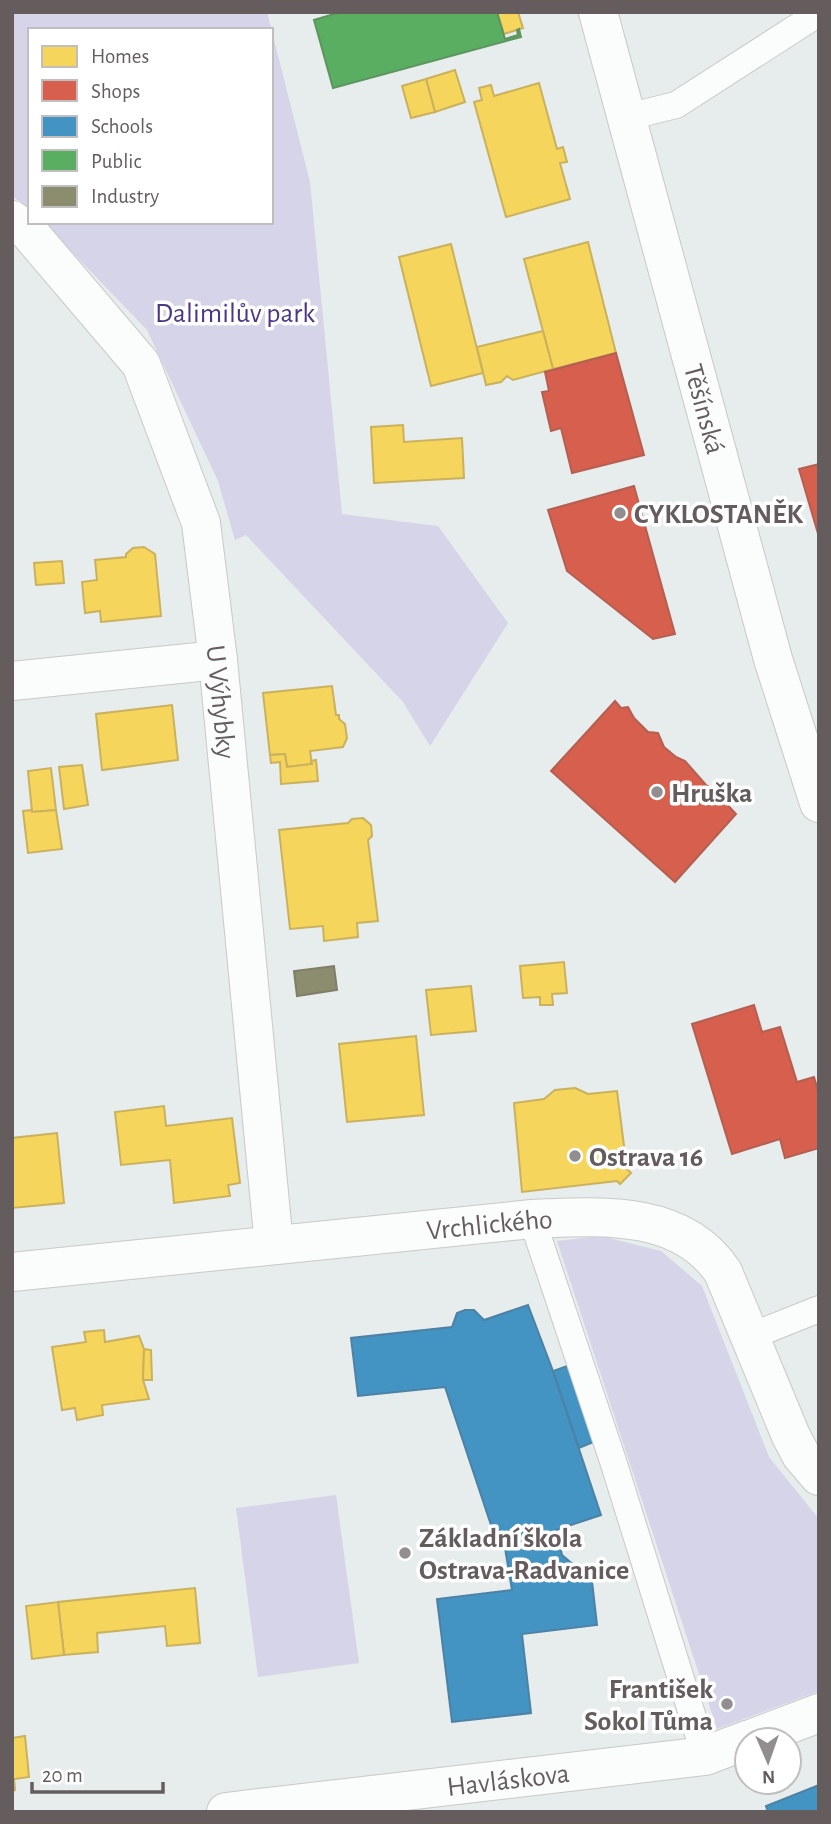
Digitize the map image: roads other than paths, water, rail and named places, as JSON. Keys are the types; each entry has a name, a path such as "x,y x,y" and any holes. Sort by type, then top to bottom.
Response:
{"street":[{"name":"Těšínská","path":"598,12 773,659 819,803"},
{"name":"U Výhybky","path":"12,220 27,230 141,364 201,523 218,660 274,1245"},
{"path":"12,681 218,660"},
{"name":"Vrchlického","path":"12,1272 532,1219 589,1217 658,1225 687,1237 704,1249 723,1272 791,1436 801,1455 819,1476"},
{"name":"Havláskova","path":"784,1726 819,1713"},
{"name":"Havláskova","path":"226,1812 289,1808 705,1756 733,1745"}],"lane":[{"path":"627,117 676,105 792,21 819,13"},
{"path":"532,1219 613,1461 705,1756"},
{"path":"749,1337 819,1309"}],"place":[{"name":"CYKLOSTANĚK","path":"620,513"},
{"name":"Hruška","path":"657,792"},
{"name":"Ostrava 16","path":"575,1156"},
{"name":"Základní škola Ostrava-Radvanice","path":"405,1553"},
{"name":"František Sokol Tůma","path":"727,1704"}],"park label":[{"name":"Dalimilův park","path":"235,312"}]}
